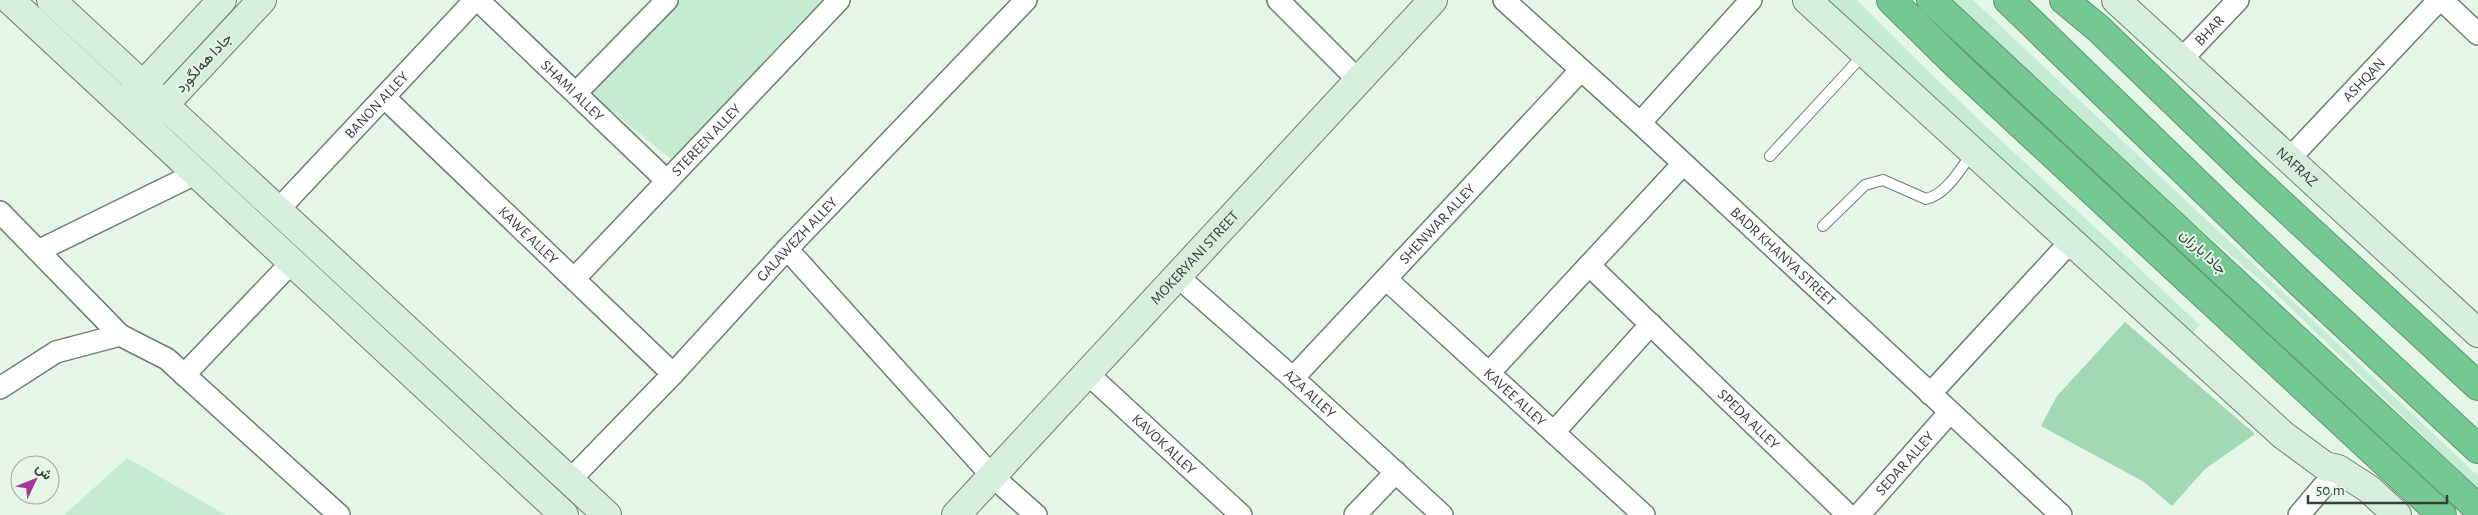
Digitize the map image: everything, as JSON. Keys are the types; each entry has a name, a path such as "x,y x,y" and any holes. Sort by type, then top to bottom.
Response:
{"highway":[{"path":"1891,0 1958,66 2442,515"},
{"name":"جادا بارزان","path":"1931,0 2474,504"},
{"path":"2008,0 2297,280 2478,449"},
{"path":"2064,0 2099,29 2250,175 2478,386"}],"main road":[{"path":"10,0 564,515"},
{"path":"51,0 607,515"},
{"name":"جادا هەلگورد","path":"124,105 222,0"},
{"name":"جادا هەلگورد","path":"145,125 262,0"},
{"name":"MOKERYANI STREET","path":"956,515 1176,275 1433,0"},
{"path":"1807,0 2072,240 2283,436 2325,466 2338,469 2369,489 2397,515"},
{"name":"NAFRAZ","path":"2116,0 2478,333"}],"street":[{"name":"SHAMI ALLEY","path":"476,0 577,92 667,181"},
{"name":"BANON ALLEY","path":"278,210 476,0"},
{"path":"577,92 666,0"},
{"name":"STEREEN ALLEY","path":"574,279 839,0"},
{"name":"GALAWEZH ALLEY","path":"570,480 673,374 787,249 1026,0"},
{"path":"1278,0 1358,80"},
{"name":"BADR KHANYA STREET","path":"1504,0 1640,123 1950,412 2052,512"},
{"path":"1640,123 1751,0"},
{"name":"BHAR","path":"2181,60 2238,0"},
{"path":"2440,0 2478,34"},
{"name":"ASHQAN","path":"2289,159 2440,0"},
{"name":"SHENWAR ALLEY","path":"1293,378 1581,70"},
{"name":"KAWE ALLEY","path":"384,97 673,374"},
{"path":"1488,373 1683,164"},
{"path":"38,251 197,173"},
{"path":"0,212 120,336 167,359 338,515"},
{"path":"1930,394 2072,240"},
{"path":"787,249 992,476 1036,515"},
{"path":"184,375 292,262"},
{"name":"SPEDA ALLEY","path":"1589,265 1848,515"},
{"name":"AZA ALLEY","path":"1176,275 1293,378 1442,515"},
{"name":"KAVEE ALLEY","path":"1386,279 1644,515"},
{"path":"1554,432 1651,324"},
{"path":"0,388 56,352 120,336"},
{"name":"KAVOK ALLEY","path":"1087,373 1241,515"},
{"name":"SEDAR ALLEY","path":"1859,515 1950,412"},
{"path":"2300,515 2338,469"},
{"path":"1355,515 1396,472"}],"lane":[{"path":"1770,156 1865,53"},
{"path":"1823,226 1865,185 1883,180 1926,199 1933,197 1945,187 1973,152"}],"green space":[{"path":"670,0 826,0 672,160 585,89"},
{"path":"1822,0 1857,0 1984,124 2200,325 2188,338"},
{"path":"1946,0 1973,0 2478,476 2478,489 2274,292 2177,209"},
{"path":"127,458 226,515 64,515"}],"building":[{"path":"2125,322 2255,434 2205,469 2172,506 2144,482 2041,426 2057,396"}]}
